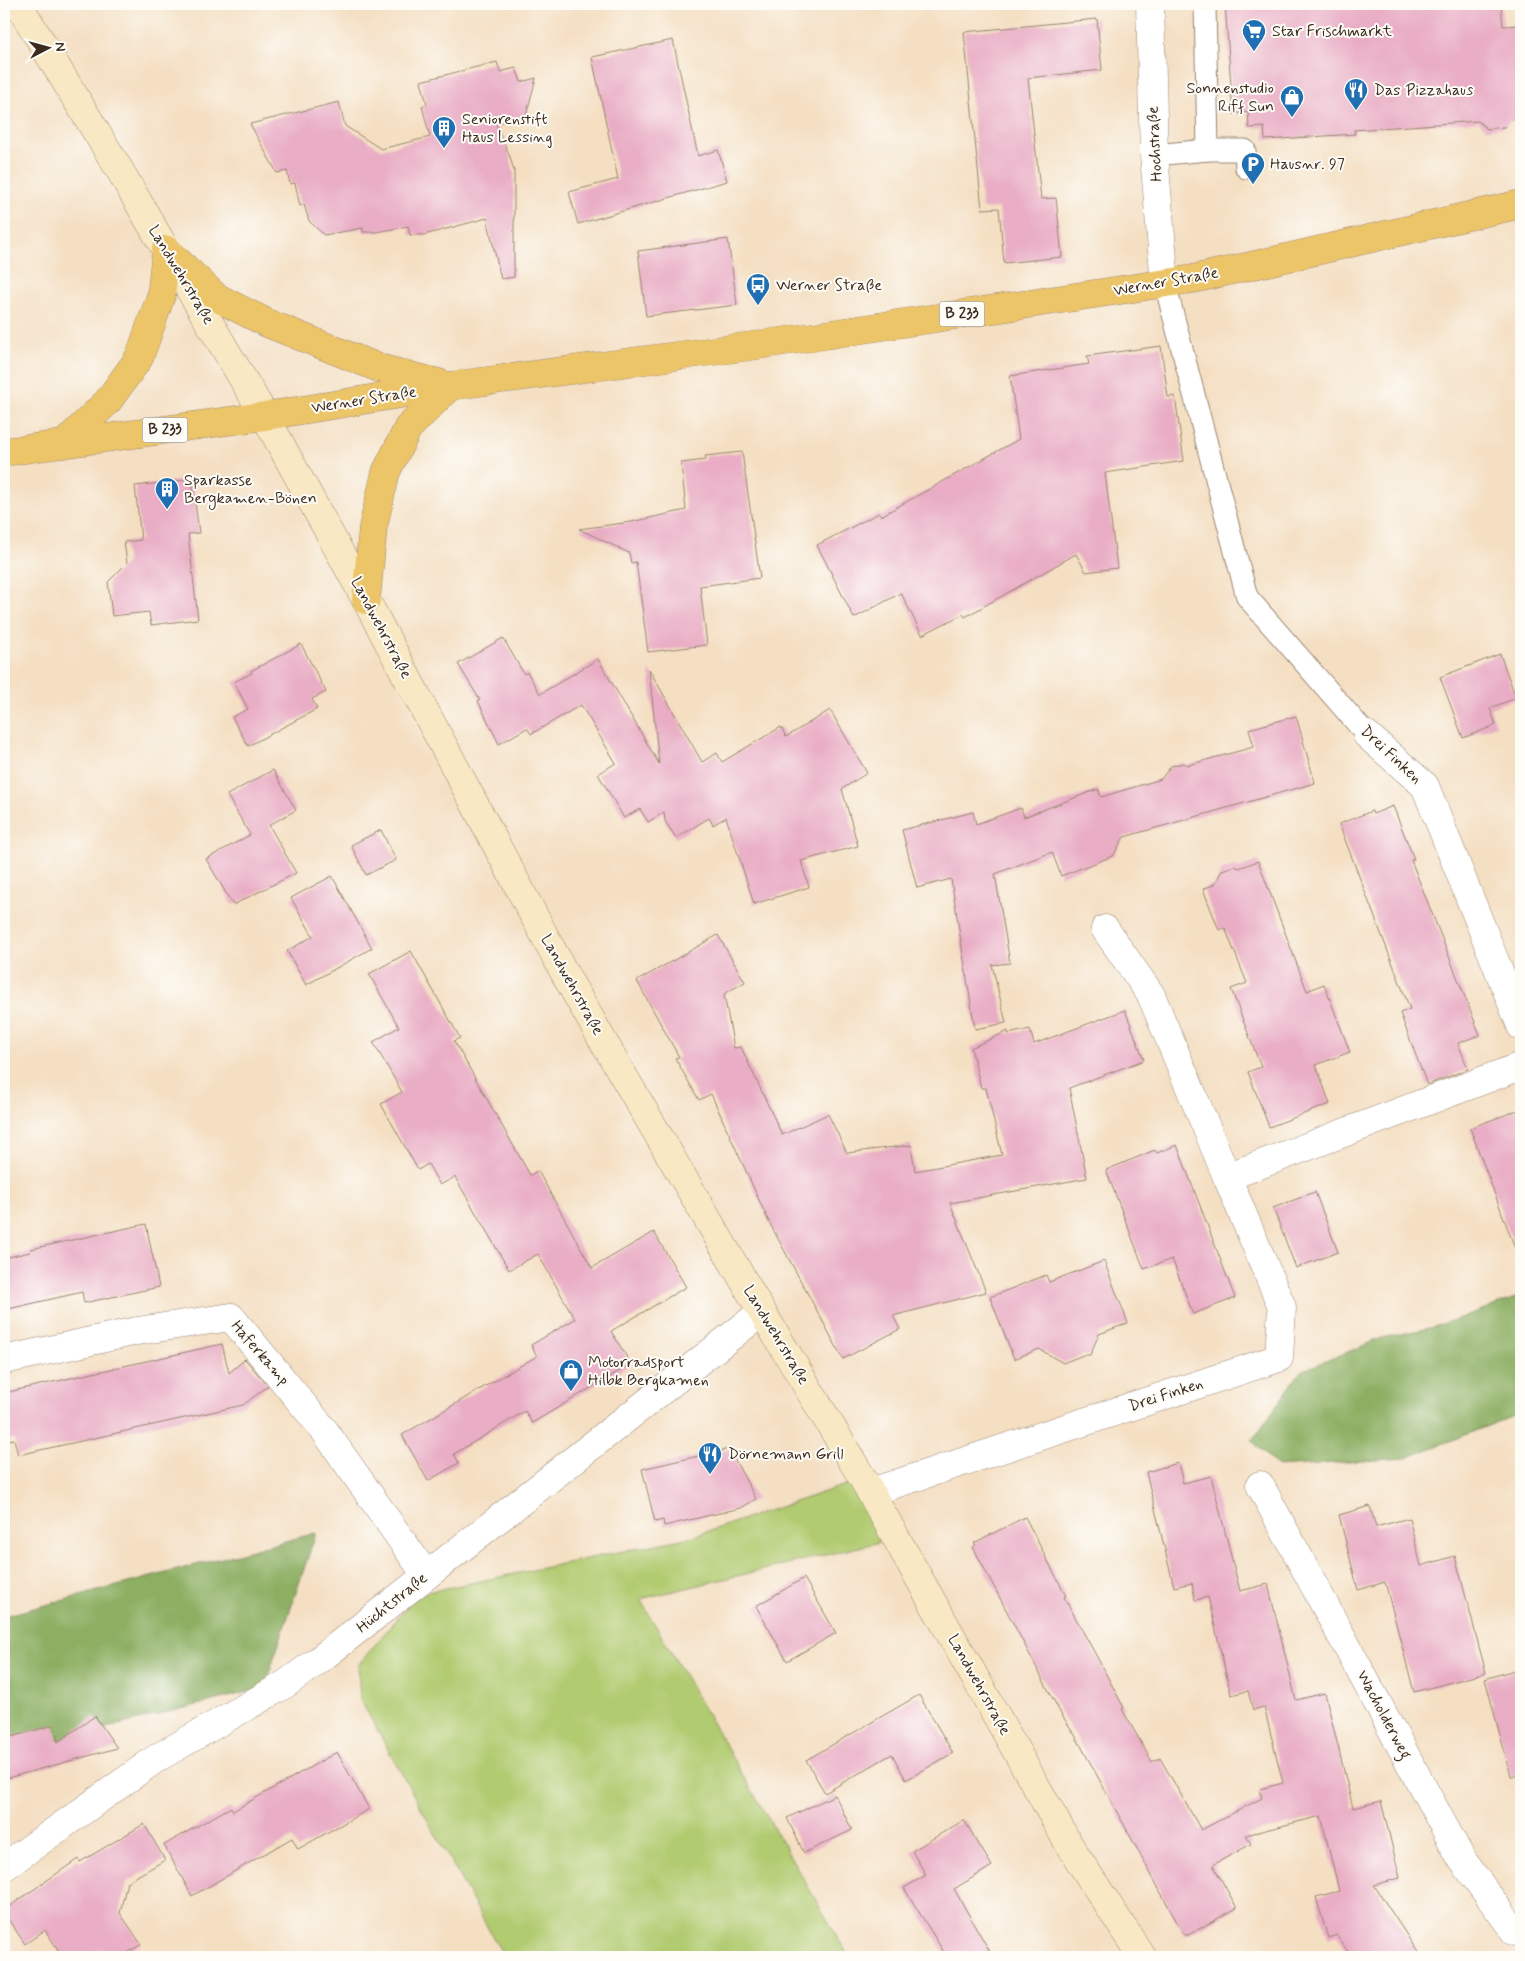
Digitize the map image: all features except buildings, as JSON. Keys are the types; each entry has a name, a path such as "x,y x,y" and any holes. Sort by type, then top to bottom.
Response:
{"main road":[{"name":"Landwehrstraße","path":"18,4 266,416 566,976 762,1312 871,1492 1071,1848 1142,1957"},
{"name":"Werner Straße","path":"4,452 266,416 450,386 759,344 1194,280 1521,204"},
{"path":"166,250 216,297 267,324 378,368 450,386"},
{"path":"64,444 108,401 138,358 161,296 166,250"},
{"path":"366,600 373,526 386,472 408,428 450,386"}],"street":[{"name":"Hochstraße","path":"1150,4 1154,155 1165,284"},
{"name":"Drei Finken","path":"1368,734 1425,786 1521,1026"},
{"name":"Drei Finken","path":"871,1492 1279,1358 1282,1307 1151,995 1105,929"},
{"path":"1227,1177 1521,1066"},
{"name":"Hüchtstraße","path":"4,1867 157,1758 284,1685 312,1665 762,1312"},
{"name":"Haferkamp","path":"4,1360 137,1331 231,1317 324,1430 426,1575"},
{"name":"Wacholderweg","path":"1260,1484 1461,1858 1515,1932 1521,1929"}],"lane":[{"path":"1205,4 1208,150"},
{"path":"1154,155 1208,150 1245,150 1246,168"},
{"name":"Drei Finken","path":"1165,284 1247,597 1368,734"}],"green space":[{"path":"1521,1296 1521,1413 1406,1458 1278,1467 1252,1441 1301,1371 1382,1338 1434,1327"},
{"path":"863,1479 897,1538 640,1599 849,1957 504,1957 360,1699 358,1665 418,1594 691,1537"},
{"path":"316,1533 264,1688 4,1754 4,1616"}],"place":[{"name":"Star Frischmarkt","path":"1254,52"},
{"name":"Das Pizzahaus","path":"1356,111"},
{"name":"Sonnenstudio Riff Sun","path":"1292,118"},
{"name":"Seniorenstift Haus Lessing","path":"444,149"},
{"name":"Hausnr. 97","path":"1253,185"},
{"name":"Werner Straße","path":"758,306"},
{"name":"Sparkasse Bergkamen-Bönen","path":"167,510"},
{"name":"Motorradsport Hilbk Bergkamen","path":"571,1392"},
{"name":"Dörnemann Grill","path":"710,1475"}]}
